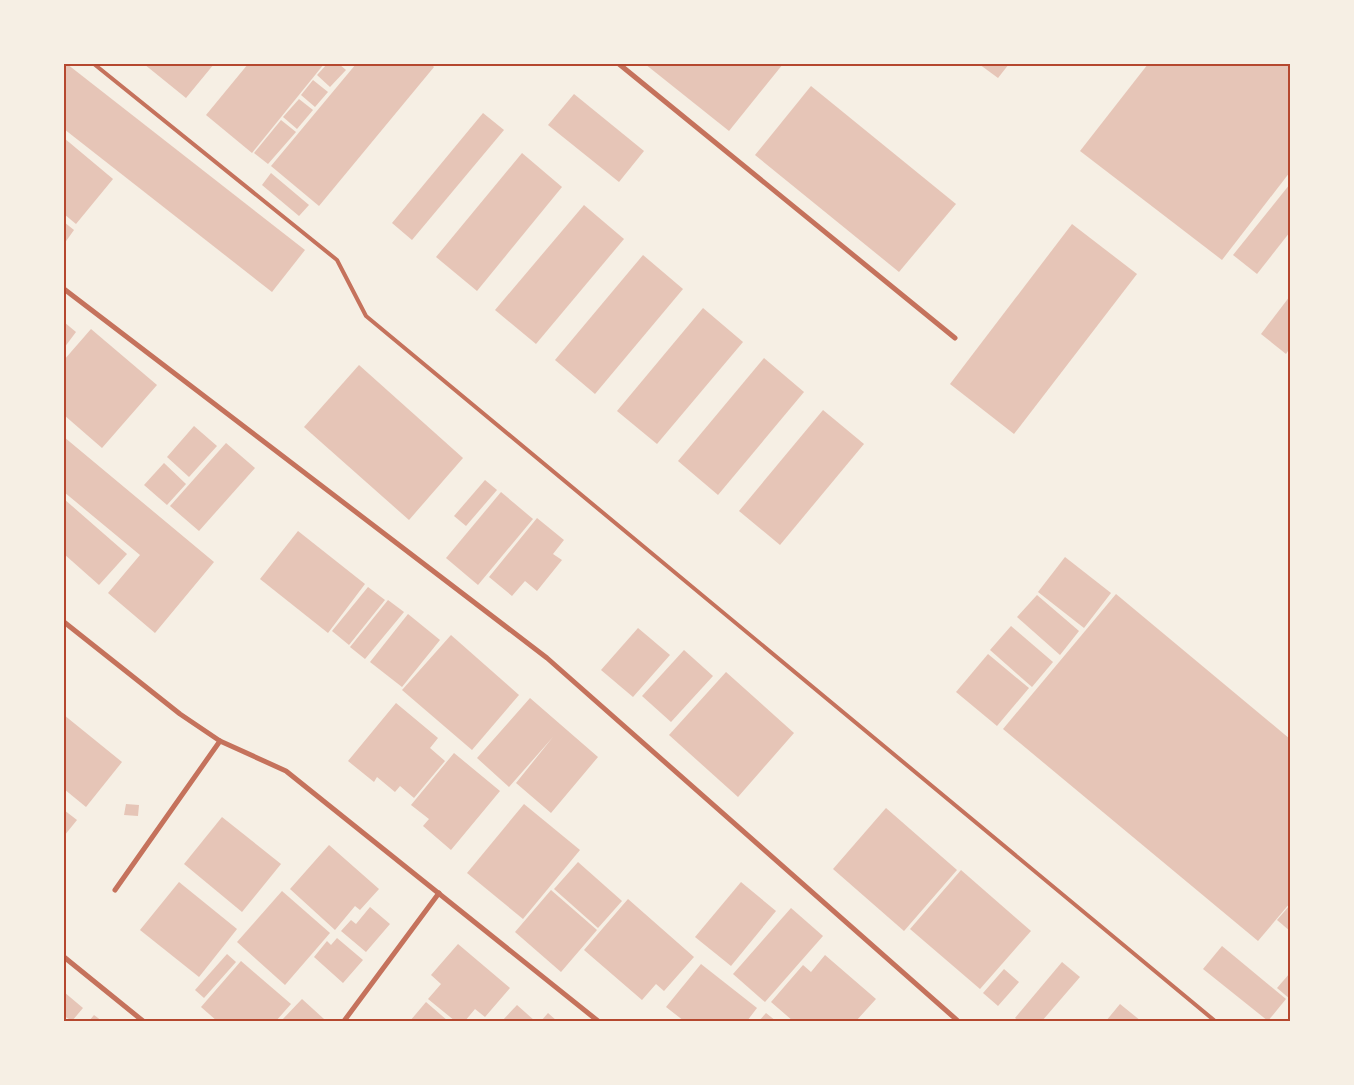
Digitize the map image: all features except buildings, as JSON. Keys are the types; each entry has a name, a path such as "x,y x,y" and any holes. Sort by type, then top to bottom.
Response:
{"street":[{"path":"619,64 955,338"},
{"path":"64,290 547,658 958,1021"},
{"path":"64,622 180,714 220,741 286,771 598,1021"},
{"path":"115,890 220,741"},
{"path":"344,1021 439,893"},
{"path":"64,957 143,1021"}],"lane":[{"path":"94,64 337,260 366,316 1215,1021"}]}
